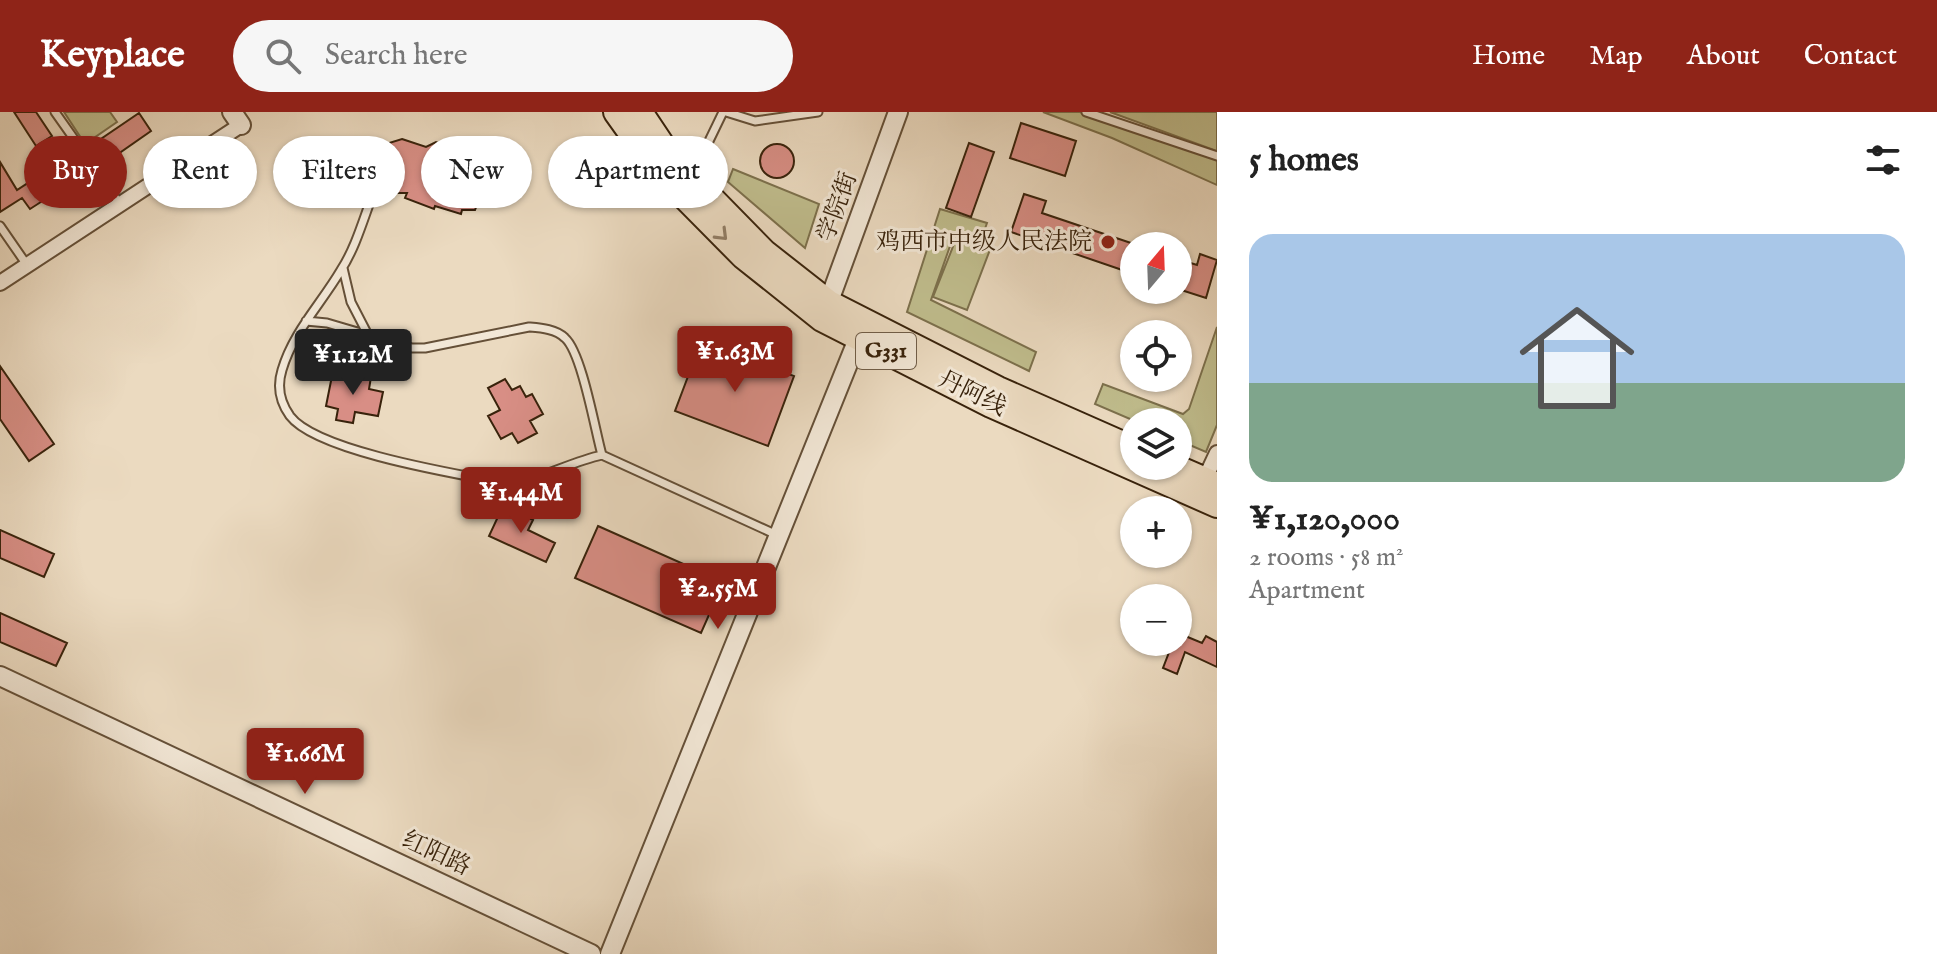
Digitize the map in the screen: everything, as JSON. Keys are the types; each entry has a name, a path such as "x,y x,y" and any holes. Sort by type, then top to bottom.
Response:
{"highway":[{"name":"丹阿线","path":"616,112 656,168 743,256 825,311 991,405 1209,491"},
{"name":"丹阿线","path":"640,112 656,136"},
{"name":"丹阿线","path":"721,208 825,311"},
{"name":"丹阿线","path":"862,330 1120,443"},
{"path":"1192,479 1209,491"}],"street":[{"name":"学院街","path":"825,311 898,112"},
{"path":"127,199 237,118"},
{"path":"0,283 114,208"},
{"path":"610,954 862,330"},
{"path":"1209,491 1217,453"},
{"name":"红阳路","path":"0,676 591,954"}],"lane":[{"path":"55,112 72,136"},
{"path":"713,136 725,112 755,121 818,112"},
{"path":"1086,112 1217,156"},
{"path":"367,208 343,268 295,338 281,372 279,393 291,417 319,437 410,463 510,484 532,481 581,459 602,455 779,536"},
{"path":"0,226 27,265"},
{"path":"343,268 351,302 367,333"},
{"path":"306,321 367,333 412,348 529,327 545,328 566,338 577,357 602,455"}],"shaded area":[{"path":"64,112 110,112 117,122 97,136 80,136"},
{"path":"1043,112 1080,112 1217,158 1217,185 1112,138"},
{"path":"1110,112 1217,112 1217,151"},
{"path":"733,169 819,204 805,248 728,182"},
{"path":"940,209 987,223 981,240 955,232 931,300 1036,352 1029,371 907,312"},
{"path":"958,234 991,247 967,310 933,297"},
{"path":"1217,327 1217,425 1206,452 1192,446 1192,408 1189,408"},
{"path":"1103,384 1167,408 1120,408 1120,415 1095,404"}],"building":[{"path":"14,112 36,112 52,136 30,136"},
{"path":"139,113 151,131 127,148 127,136 105,136"},
{"path":"1021,123 1076,141 1065,176 1010,158"},
{"path":"405,140 421,145 421,204 405,198"},
{"path":"969,143 994,152 971,217 946,208"},
{"path":"777,144 789,149 794,161 789,173 777,178 765,173 760,161 765,149"},
{"path":"0,162 17,190 24,185 24,201 22,198 0,212"},
{"path":"1024,194 1046,201 1042,213 1120,239 1120,269 1011,232"},
{"path":"442,208 476,208 462,210 461,214"},
{"path":"1200,254 1217,260 1206,298 1192,294 1192,263 1197,265"},
{"path":"701,342 794,376 768,446 675,411"},
{"path":"0,366 54,444 29,461 0,419"},
{"path":"344,372 371,377 369,389 383,392 378,416 355,412 353,423 336,420 338,409 326,406 332,376 343,378"},
{"path":"505,379 512,390 520,386 526,397 532,394 543,414 530,421 537,433 518,443 512,433 501,439 488,416 500,410 488,388"},
{"path":"503,506 533,520 528,530 555,543 546,562 489,536"},
{"path":"598,526 688,566 684,575 720,590 701,633 575,578"},
{"path":"0,530 54,554 44,577 0,558"},
{"path":"0,613 67,643 56,666 0,642"},
{"path":"1206,636 1217,642 1217,667 1192,655 1192,639 1202,643"},
{"path":"1168,656 1184,656 1177,674 1163,668"}],"place":[{"name":"鸡西市中级人民法院","path":"1108,242"}]}
